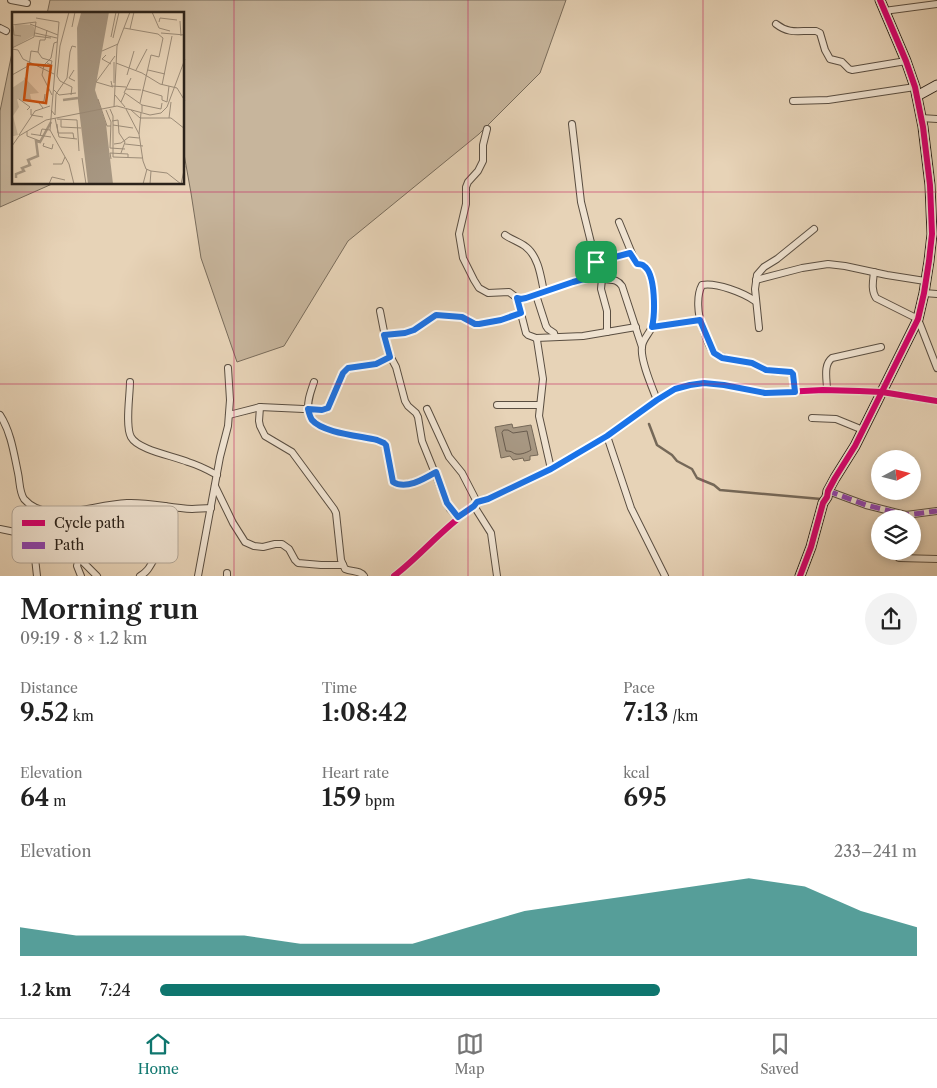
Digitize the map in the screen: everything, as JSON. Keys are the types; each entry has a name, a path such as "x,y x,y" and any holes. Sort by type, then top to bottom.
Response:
{"street":[{"path":"11,0 27,4"},
{"path":"800,576 828,491 864,430 918,319 924,293 932,234 930,185 922,118 906,61 880,0"},
{"path":"884,11 937,4"},
{"path":"776,24 791,32 816,31 820,33 830,59 842,62 852,70 906,61"},
{"path":"793,101 828,100 916,92 937,86"},
{"path":"922,118 937,119"},
{"path":"572,124 581,202 601,277 601,289 607,311 607,332"},
{"path":"487,129 483,145 483,161 466,187 466,204 459,234 461,251 465,262 479,288 488,293 509,292 521,299 573,282 601,277 617,280 622,286 636,327 644,362 657,400"},
{"path":"619,222 630,253 637,264 641,264 647,269 652,280 654,316 652,327 642,347"},
{"path":"758,328 755,301 756,280 759,271 814,229"},
{"path":"505,235 531,252 538,267 544,292"},
{"path":"596,262 630,253"},
{"path":"756,280 802,268 828,264 925,281"},
{"path":"874,272 873,294 876,298 918,319 937,368"},
{"path":"755,301 749,296 732,290 708,284 700,287 700,320 714,353 722,358 752,363 766,370 791,372 793,374 795,392"},
{"path":"924,293 937,294"},
{"path":"536,294 546,326 554,333 555,337"},
{"path":"517,298 526,333 536,338 582,336 636,327"},
{"path":"380,311 390,357 396,367 405,401 418,417 422,441 447,503 458,517"},
{"path":"384,335 414,330 436,315 462,317 475,324 479,324 501,320 521,313"},
{"path":"652,327 700,320"},
{"path":"536,338 543,379 539,416 551,469"},
{"path":"827,390 826,366 828,361 832,358 881,347"},
{"path":"229,415 260,406 322,410 328,408 343,373 348,368 376,364 390,357"},
{"path":"198,576 228,426 230,390 228,368"},
{"path":"130,382 128,424 134,441 150,449 188,461 217,475"},
{"path":"314,382 308,409 312,420 327,429 384,443 395,484 417,482 436,472"},
{"path":"394,576 458,517 476,504 551,469 607,436 675,389 698,383 724,385 765,393 840,390 882,392 937,401"},
{"path":"497,405 540,405"},
{"path":"260,406 260,426 264,436 292,452 334,509 339,546 345,569 352,572 360,572 364,576"},
{"path":"427,409 449,457 462,473 491,532 496,576"},
{"path":"0,415 7,428 22,495 33,506"},
{"path":"812,418 836,419 864,430"},
{"path":"607,436 631,508 665,576"},
{"path":"215,486 239,535 245,542 263,547 282,544 289,549 298,563 343,565"},
{"path":"828,491 866,505 906,515 937,511"},
{"path":"105,506 141,503 165,506"},
{"path":"178,507 211,508"},
{"path":"921,559 937,559"},
{"path":"36,563 37,576"},
{"path":"78,563 81,576"},
{"path":"85,563 97,576"},
{"path":"140,576 148,570 152,563"}],"shaded area":[{"path":"50,0 566,0 540,73 479,134 348,241 284,346 237,362 201,258 185,160 185,12 47,12"},
{"path":"12,53 12,185 50,185 0,207 0,111"}],"water":[{"path":"512,424 513,428 531,425 538,455 530,456 530,460 524,461 523,458 513,460 510,456 501,458 495,427"}],"waterway":[{"path":"649,424 657,445 672,455 677,461 692,469 697,478 714,485 720,490 821,499"}],"marked path":[{"path":"828,491 866,505 906,515 937,511"}],"cycle path":[{"path":"800,576 828,491 855,446 918,319 929,261 932,234 930,185 923,127 915,87 880,0"},
{"path":"394,576 449,526 479,502 551,469 607,436 670,392 690,385 712,383 765,393 823,390 882,392 937,401"}],"route":[{"path":"630,253 637,264 645,266 650,273 654,316 652,327 700,320 714,353 722,358 752,363 766,370 791,372 793,374 795,392 765,393 704,383 675,389 607,436 551,469 488,499 477,502 458,517 447,503 436,472 417,482 395,484 384,443 362,436 327,429 314,422 310,417 308,409 325,410 328,408 343,373 348,368 376,364 390,357 384,335 414,330 440,314 462,317 475,324 484,324 508,318 521,313 517,298 526,298 599,275 596,262 630,253"}]}
